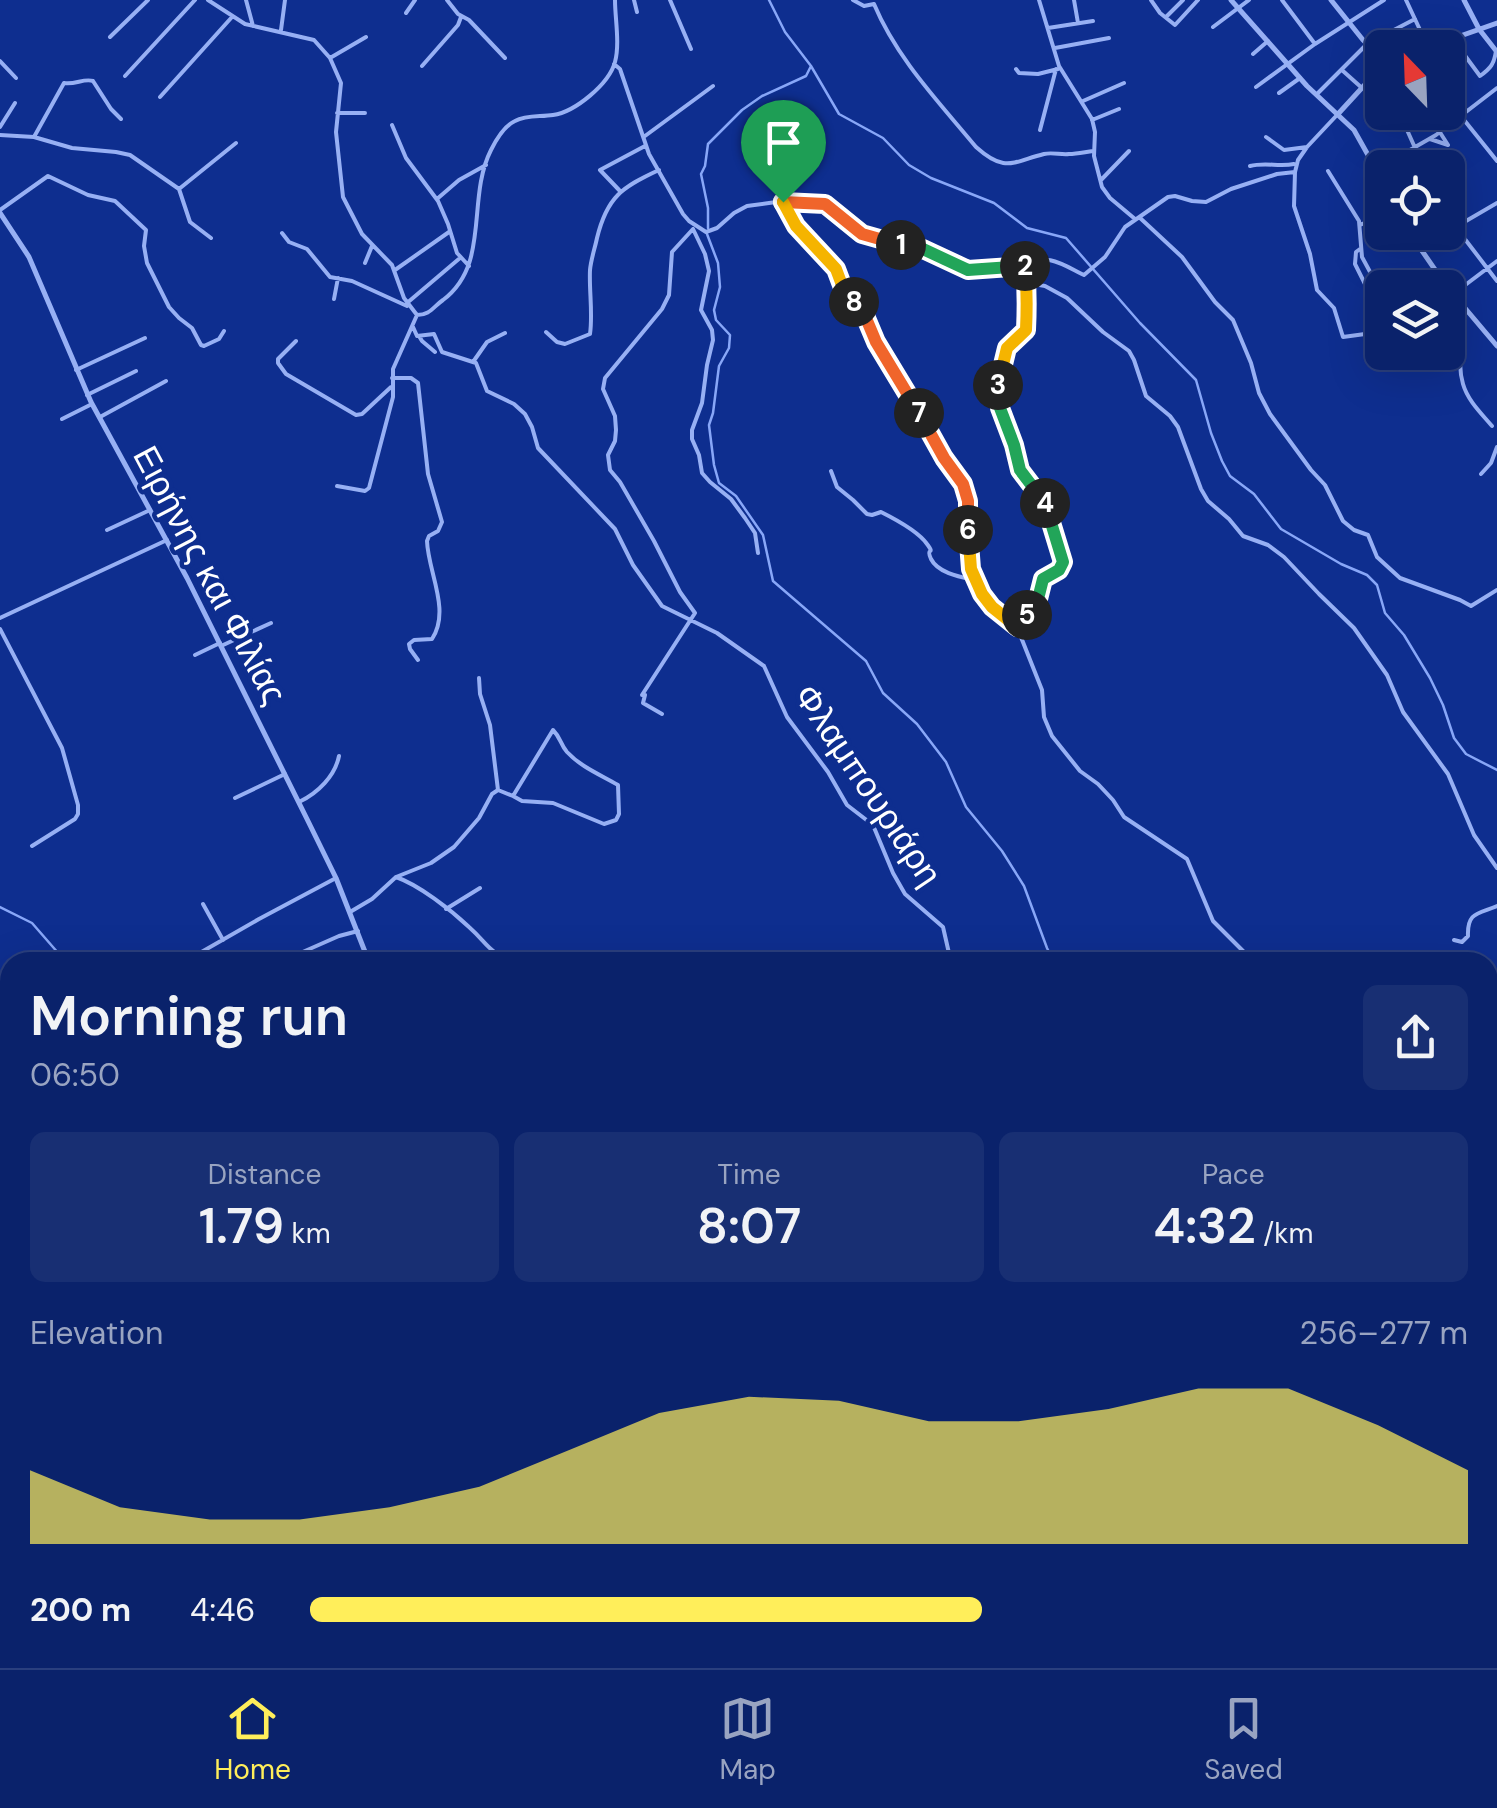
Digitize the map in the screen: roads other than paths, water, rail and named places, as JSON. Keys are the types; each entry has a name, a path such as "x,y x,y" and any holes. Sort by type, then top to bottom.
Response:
{"street":[{"path":"110,37 148,0"},
{"path":"125,76 194,0"},
{"path":"208,0 253,26 314,40 330,58 341,81 336,136 343,197 357,226 395,270 408,305 418,315"},
{"path":"246,0 253,26"},
{"path":"280,32 285,0"},
{"path":"406,13 415,0"},
{"path":"447,0 504,58"},
{"path":"418,315 427,314 453,293 469,266 486,165 492,147 510,124 525,118 556,115 601,86 614,64 616,52 615,0"},
{"path":"634,0 637,12"},
{"path":"670,0 691,49"},
{"path":"853,0 864,6 874,4 887,33 914,72 985,155 1011,164 1046,154 1093,150"},
{"path":"1039,0 1058,69 1092,120 1093,150 1100,182 1108,197 1182,256 1215,302 1232,318 1266,407 1325,484 1343,521 1369,536 1377,557 1400,578 1472,606 1497,590"},
{"path":"1074,0 1078,23"},
{"path":"1151,0 1176,25 1198,0"},
{"path":"1158,10 1165,0"},
{"path":"1166,17 1182,0"},
{"path":"1231,0 1300,78 1354,130 1366,150"},
{"path":"1213,27 1249,0"},
{"path":"1282,0 1315,44"},
{"path":"1332,0 1365,41"},
{"path":"1370,0 1374,6"},
{"path":"1256,87 1384,0"},
{"path":"1406,0 1419,30"},
{"path":"1464,0 1496,52 1494,63 1480,76 1465,56"},
{"path":"160,97 232,17"},
{"path":"422,66 462,17"},
{"path":"1395,30 1415,20"},
{"path":"1048,28 1093,21"},
{"path":"1465,33 1497,23"},
{"path":"330,58 366,37"},
{"path":"1053,48 1109,38"},
{"path":"1253,54 1268,41"},
{"path":"1316,94 1365,47"},
{"path":"0,61 16,78"},
{"path":"614,64 620,70 646,145 693,229 708,265 701,310 714,340 692,439 702,473 731,499 756,533 758,553"},
{"path":"1016,68 1019,73 1035,74 1058,69"},
{"path":"1040,130 1058,69"},
{"path":"0,77 8,70"},
{"path":"1342,70 1362,88"},
{"path":"1280,92 1300,78"},
{"path":"34,136 64,83 93,81 121,119"},
{"path":"1082,101 1124,83"},
{"path":"1360,249 1355,264 1369,297 1372,334 1343,336 1334,308 1316,288 1310,254 1294,208 1295,172 1307,147 1365,85"},
{"path":"644,137 713,86"},
{"path":"1465,113 1497,88"},
{"path":"0,127 15,104"},
{"path":"1092,120 1119,109"},
{"path":"337,112 365,113"},
{"path":"1465,121 1497,161"},
{"path":"392,124 406,158 437,199 460,258 469,266"},
{"path":"1407,130 1415,148"},
{"path":"1411,150 1443,130"},
{"path":"1430,138 1448,145 1440,132"},
{"path":"0,135 34,136 72,148 127,154 179,190 191,223 211,238"},
{"path":"1266,137 1284,150 1307,147"},
{"path":"179,190 236,144"},
{"path":"1490,152 1497,144"},
{"path":"620,192 600,170 646,145"},
{"path":"1100,182 1129,151"},
{"path":"1250,166 1297,163"},
{"path":"437,199 459,180 486,165"},
{"path":"546,332 565,344 590,334 590,264 602,220 620,192 658,170"},
{"path":"1328,170 1360,225 1360,249 1368,270"},
{"path":"688,221 710,231 742,208 783,202 825,204 862,234 923,249 968,270 1026,266 1033,260 1046,259 1083,274 1100,262 1121,232 1170,196 1206,202 1230,189 1295,172"},
{"path":"0,212 47,176 90,196 115,201 146,230 147,263 164,299 192,328 201,345 217,340 224,331"},
{"path":"783,202 796,226 837,270 845,293 863,311 876,342 963,484 975,580 987,602 1017,627 1038,676 1044,717 1052,736 1080,771 1113,800 1124,817 1187,859 1213,920 1244,952"},
{"path":"1465,222 1497,203"},
{"name":"Ειρήνης και Φιλίας","path":"0,212 29,257 98,418 167,540 299,802 366,952"},
{"path":"1360,225 1365,223"},
{"path":"662,714 643,703 642,694 695,613 610,470 608,459 615,441 616,421 603,384 662,309 669,295 672,252 693,229"},
{"path":"395,270 450,231"},
{"path":"282,233 289,242 306,248 330,277 352,281 404,306 460,258"},
{"path":"1465,242 1497,282"},
{"path":"365,264 372,246"},
{"path":"1465,283 1497,261"},
{"path":"1017,627 1036,605 1043,579 1059,570 1063,560 1046,506 1020,470 998,396 1006,351 1026,330 1026,266"},
{"path":"334,299 338,278"},
{"path":"1028,283 1045,286 1070,300 1130,354 1145,394 1178,427 1201,489 1211,504 1243,536 1284,556 1354,628 1387,675 1402,712 1448,774 1474,835 1497,868"},
{"path":"1465,310 1497,346"},
{"path":"337,486 365,491 369,488 392,397 394,364 418,315"},
{"name":"Φλαμπουριάρη","path":"413,327 414,334 419,336 434,334 442,352 473,362 487,391 520,409 544,455 615,530 658,602 740,647 764,666 787,718 828,772 847,805 872,825 904,894 943,926 949,952"},
{"path":"473,362 487,342 504,334"},
{"path":"419,336 435,352"},
{"path":"76,370 145,338"},
{"path":"296,341 278,359 281,369 356,415 391,387"},
{"path":"1461,370 1466,391 1492,426"},
{"path":"87,395 136,371"},
{"path":"392,378 411,378 418,383 428,474 442,522 427,541 440,610 438,622 432,638 410,644 418,660"},
{"path":"98,418 166,381"},
{"path":"62,419 92,404"},
{"path":"1481,474 1497,450"},
{"path":"831,471 837,487 867,514 881,512 911,528 929,546 931,558 939,567 975,580"},
{"path":"107,530 150,510"},
{"path":"0,618 167,540"},
{"path":"196,655 271,623"},
{"path":"0,629 62,748 78,805 77,816 71,822 32,846"},
{"path":"478,678 493,741 498,790"},
{"path":"498,790 522,801 553,803 604,824 616,820 618,814 618,786 568,753 554,730 513,796"},
{"path":"299,802 324,784 339,762 338,756"},
{"path":"235,798 285,774"},
{"path":"350,912 396,877 431,863 454,847 498,790"},
{"path":"396,877 467,925 494,952"},
{"path":"202,952 336,878"},
{"path":"446,909 480,888"},
{"path":"203,904 223,940"},
{"path":"1454,940 1462,942 1468,936 1473,915 1497,906"},
{"path":"303,952 358,931"}],"waterway":[{"path":"769,0 785,32 811,66 839,114 883,138 909,165 931,178 994,203 1027,228 1066,238 1196,380 1211,433 1230,476 1254,494 1281,529 1367,575 1377,585 1385,613 1404,635 1430,678 1454,738 1466,754 1497,770"},
{"path":"708,228 701,174 708,144 742,110 806,76 811,66"},
{"path":"707,234 718,263 716,320 730,335 729,348 719,366 709,425 719,483 736,496 763,535 773,581 866,661 883,693 917,724 946,762 966,807 1024,886 1049,952"},
{"path":"0,907 32,923 57,952"}]}
